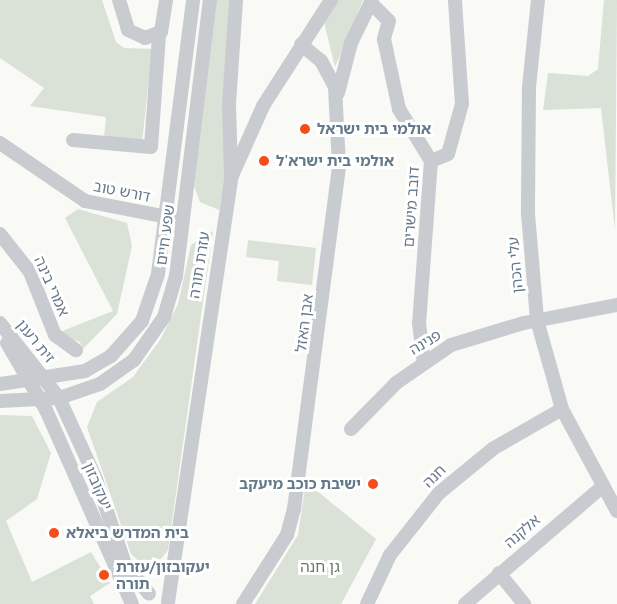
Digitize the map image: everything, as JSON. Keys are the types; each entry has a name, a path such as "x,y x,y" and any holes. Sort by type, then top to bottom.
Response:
{"street":[{"path":"119,0 130,33 145,38 159,35"},
{"path":"73,140 151,147 159,35 166,0"},
{"name":"שפע חיים","path":"0,384 47,381 98,364 134,333 154,293 166,217 193,0"},
{"name":"שפע חיים","path":"0,401 58,398 112,377 150,340 173,290 184,219 210,0"},
{"path":"231,178 229,104 236,0"},
{"path":"320,16 322,0"},
{"name":"עזרת תורה","path":"168,603 231,178 262,106 331,0"},
{"path":"431,161 448,154 462,104 456,0"},
{"name":"עלי הכהן","path":"538,0 529,87 528,214 537,320 562,409 617,511"},
{"path":"337,104 351,43 372,1"},
{"name":"דובב מישרים","path":"372,1 389,21 384,39 399,109 431,161 419,323 424,361"},
{"name":"אבן האזל","path":"243,604 287,535 294,510 339,166 337,104 321,61 301,44"},
{"name":"דורש טוב","path":"0,143 74,196 184,219"},
{"name":"אמרי בינה","path":"0,234 30,272 55,335 76,350"},
{"name":"פנינה","path":"351,429 424,361 451,345 537,320 617,305"},
{"name":"זית רענן","path":"0,323 47,381"},
{"name":"זית רענן","path":"0,331 30,382"},
{"name":"יעקובזון","path":"47,381 58,398 96,479 125,564 150,593"},
{"name":"יעקובזון","path":"30,382 41,400 134,604"},
{"name":"חנה","path":"367,604 390,555 440,493 494,448 562,409"},
{"name":"אלקנה","path":"465,604 603,486"},
{"name":"עזרת תורה","path":"134,604 150,593 174,560"},
{"path":"499,573 524,604"},
{"path":"150,593 168,603"}],"green space":[{"path":"0,0 102,0 116,42 124,48 152,49 142,143 104,138 106,117 30,106 44,88 0,58"},
{"path":"214,0 231,0 230,155 219,210 200,202 194,186"},
{"path":"338,0 363,0 335,67 324,22"},
{"path":"604,0 617,0 615,230 601,108 543,110 548,73 588,76 598,69"},
{"path":"78,209 127,223 132,246 117,314 83,349 80,342 57,333 113,311 65,218"},
{"path":"213,231 168,550 161,559 140,562 131,554 87,427 97,402 133,377 160,340 178,304 191,245"},
{"path":"248,240 316,248 312,285 277,281 279,261 246,257"},
{"path":"0,415 32,416 51,453 37,499 6,521 32,582 91,552 110,583 90,596 94,604 0,604"},
{"name":"גן חנה","path":"306,482 376,539 341,604 255,604 298,535"}],"place":[{"name":"אולמי בית ישראל","path":"305,129"},
{"name":"אולמי בית ישרא'ל","path":"264,161"},
{"name":"ישיבת כוכב מיעקב","path":"373,484"},
{"name":"בית המדרש ביאלא","path":"54,533"},
{"name":"יעקובזון/עזרת תורה","path":"104,575"}]}
